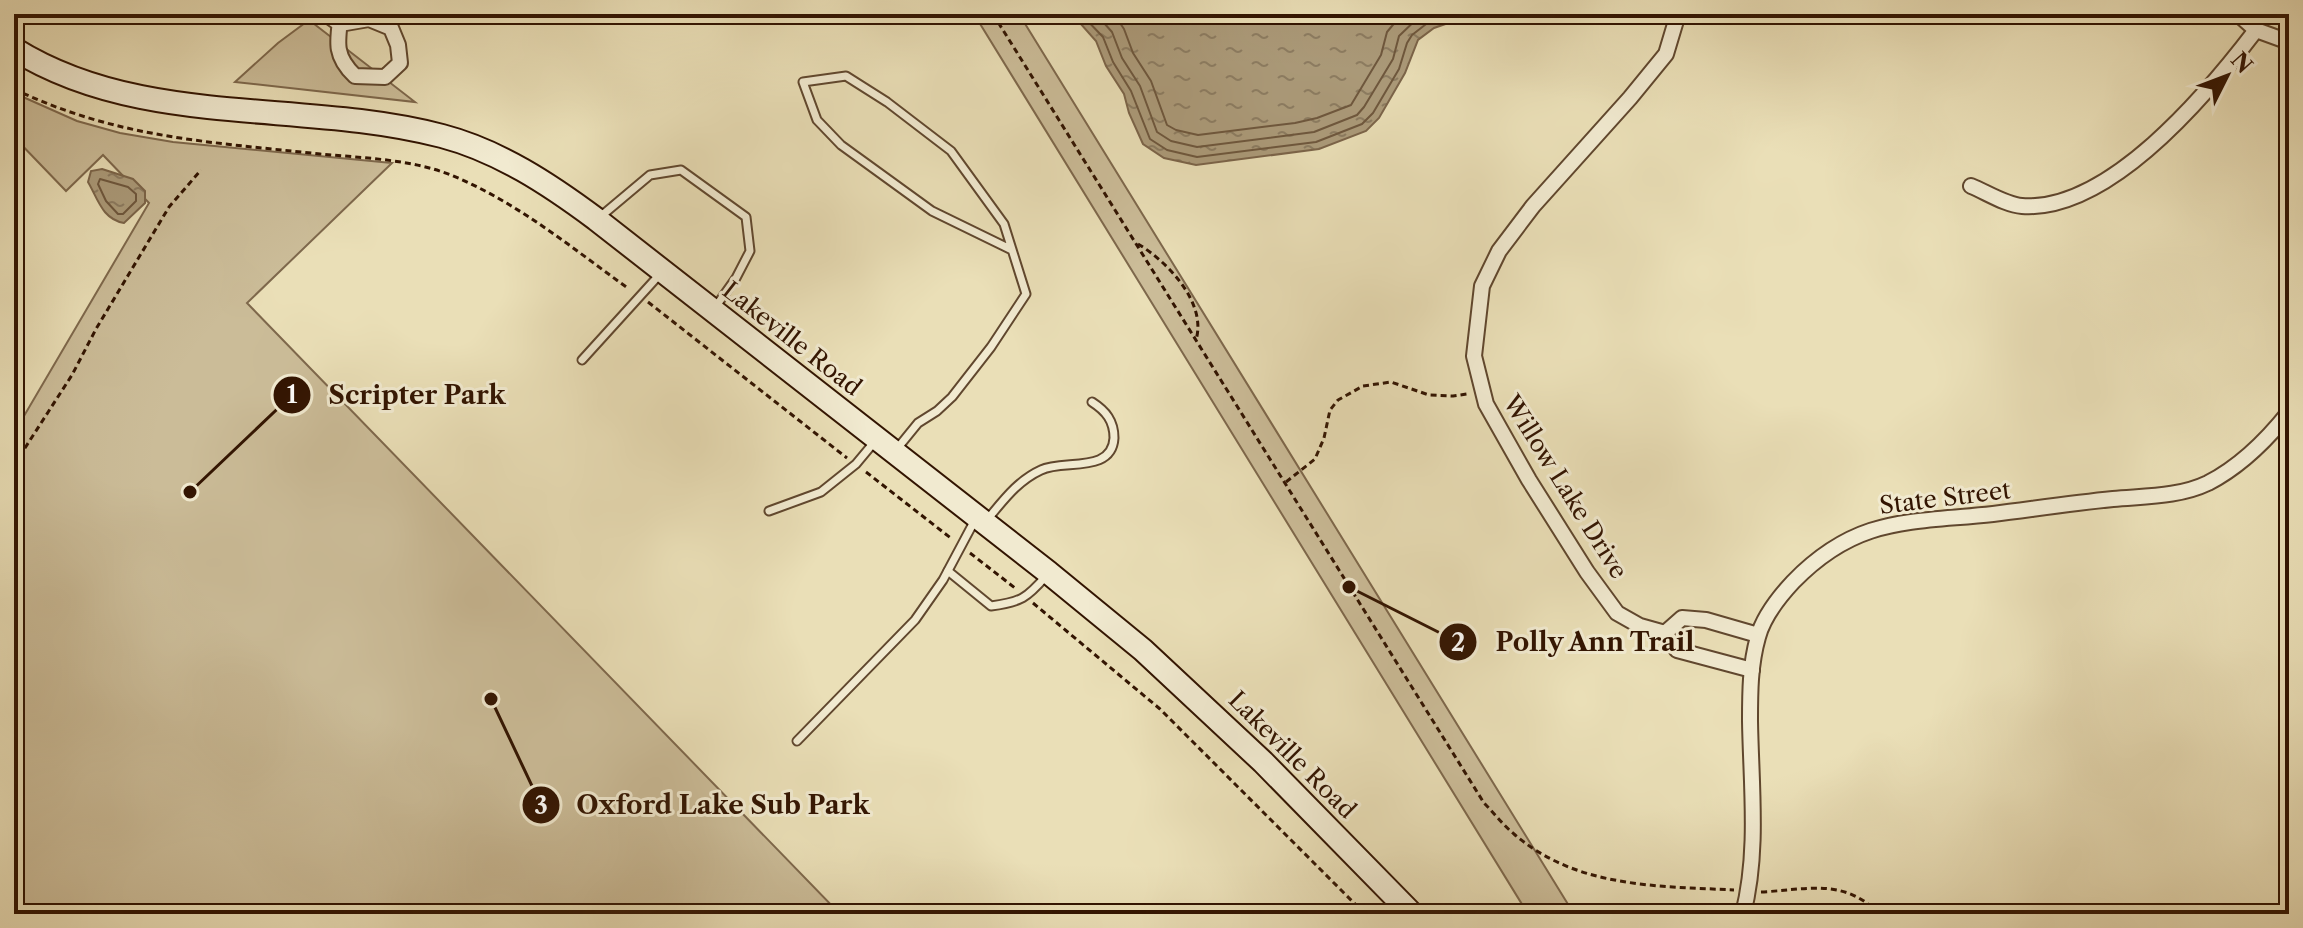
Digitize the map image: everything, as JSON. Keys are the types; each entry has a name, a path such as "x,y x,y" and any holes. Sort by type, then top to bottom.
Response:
{"main road":[{"name":"Lakeville Road","path":"14,49 50,68 91,84 149,99 371,122 454,139 521,169 596,219 1133,641 1209,709 1412,914"}],"street":[{"path":"326,14 340,19 369,19 391,28 398,45 400,63 385,77 355,76 342,63 337,43 340,19"},
{"name":"Willow Lake Drive","path":"1678,14 1666,54 1533,206 1499,251 1482,286 1474,356 1486,404 1529,480 1617,613 1640,626 1665,633 1677,650 1752,670"},
{"path":"2238,14 2256,30 2289,42"},
{"path":"1971,186 2020,206 2044,205 2071,199 2115,176 2217,80 2256,30"},
{"name":"State Street","path":"1743,914 1753,860 1752,670 1758,635 1782,594 1804,571 1828,551 1862,533 1937,517 2160,496 2205,484 2245,460 2289,412"},
{"path":"1665,633 1682,618 1706,620 1758,635"}],"lane":[{"path":"769,511 821,492 856,464 937,411 952,397 991,347 1026,294 1004,224 951,151 887,102 846,76 803,82 817,120 841,145 932,211 1012,250"},
{"path":"596,219 650,175 681,170 746,217 750,251 736,278 712,310"},
{"path":"582,360 663,271"},
{"path":"797,741 915,620 981,519 1014,487 1056,464 1085,465 1102,459 1110,451 1114,442 1110,417 1092,402"},
{"path":"948,571 991,606 1027,598 1049,573"}],"path":[{"path":"993,14 1484,803 1515,835 1565,866 1596,877 1629,884 1749,891 1822,887 1850,892 1879,914"},
{"path":"14,89 84,118 163,137 407,163 450,174 517,208 640,296 1027,598 1160,709 1365,914"},
{"path":"14,465 72,375 169,207 201,170"},
{"path":"1135,242 1167,265 1187,295 1199,323 1196,340"},
{"path":"1285,483 1315,459 1324,438 1330,410 1338,400 1363,386 1391,382 1429,395 1453,396 1482,391"}],"shaded area":[{"path":"974,14 1019,14 1574,914 1528,914"},
{"path":"309,20 415,102 235,82"},
{"path":"14,93 77,121 120,133 173,142 392,163 247,303 840,914 14,914 14,433 149,203 103,155 66,191 14,137"}],"water":[{"path":"1072,14 1463,14 1418,40 1405,73 1379,118 1366,131 1319,149 1196,165 1164,158 1143,144 1124,94 1106,66 1096,41"},
{"path":"102,169 133,179 145,191 145,203 124,223 106,213 88,182 91,171"}],"place":[{"name":"Scripter Park","path":"190,492"},
{"name":"Polly Ann Trail","path":"1349,587"},
{"name":"Oxford Lake Sub Park","path":"491,699"}]}
